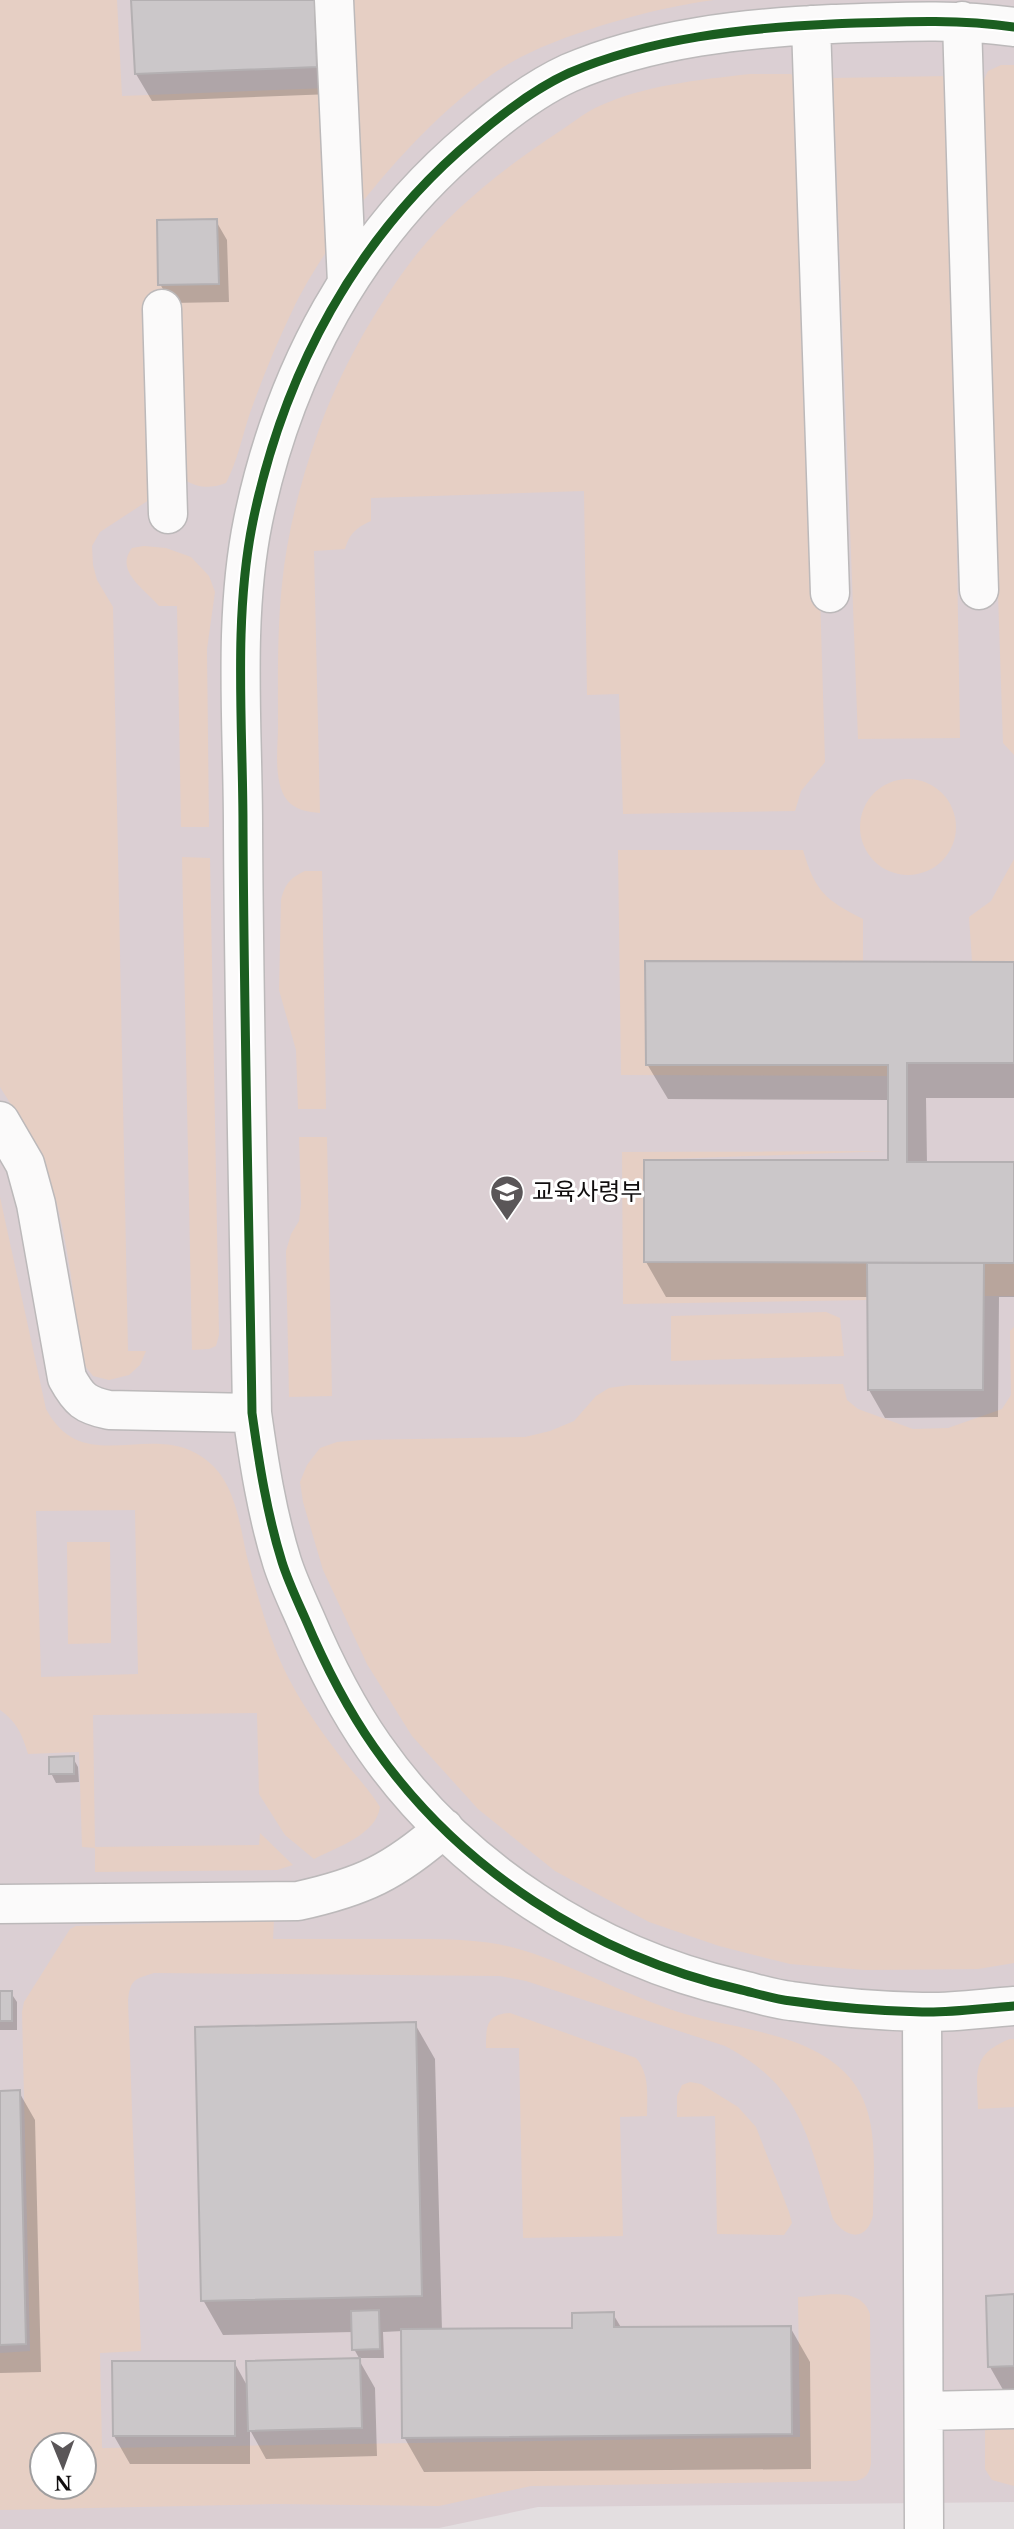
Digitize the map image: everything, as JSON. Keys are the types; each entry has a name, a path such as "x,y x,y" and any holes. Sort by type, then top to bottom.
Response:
{"street":[{"path":"334,0 347,283"},
{"path":"962,21 979,590"},
{"path":"1014,27 962,21 811,25 716,35 639,50 568,74 509,109 453,156 394,219 363,257 322,324 290,396 267,461 252,527 242,611 252,1413 261,1479 282,1564 315,1642 346,1704 400,1782 444,1828 499,1877 559,1917 621,1951 681,1974 789,2001 922,2012 1014,2006"},
{"path":"811,25 830,593"},
{"path":"162,309 167,514"},
{"path":"0,1121 25,1164 36,1204 67,1378 76,1395 90,1406 109,1410 252,1413"},
{"path":"0,1904 298,1901 342,1891 381,1875 420,1849 444,1828"},
{"path":"922,2012 924,2529"},
{"path":"924,2411 1014,2409"}],"shaded area":[{"name":"교육사령부","path":"0,0 1014,0 1014,2502 538,2507 439,2528 0,2529"},
{"path":"0,0 117,0 122,96 353,87 351,0 714,0 615,21 542,47 489,76 424,132 363,202 313,273 271,358 226,483 205,487 184,480 171,296 146,297 154,485 149,500 100,532 92,546 97,580 113,607 128,1351 146,1351 140,1365 129,1375 109,1380 93,1376 82,1362 67,1249 54,1192 34,1142 0,1087"},
{"path":"1001,65 1014,65 1014,755 1003,743 981,86 988,71"},
{"path":"750,74 791,74 805,89 825,762 801,791 795,811 623,814 619,694 587,695 584,491 371,498 371,521 354,532 345,549 314,551 320,813 294,806 283,793 277,765 279,620 287,546 317,435 347,364 372,319 416,255 465,203 502,172 586,113 613,100 651,89"},
{"path":"949,76 960,738 858,739 833,78"},
{"path":"132,548 166,548 191,557 209,576 215,592 207,649 209,827 181,827 177,606 159,606 129,572 127,556"},
{"path":"908,779 926,783 942,793 952,809 956,827 952,845 942,861 926,871 908,875 890,871 874,861 864,845 860,827 864,809 874,793 890,783"},
{"path":"618,850 803,850 812,875 823,893 839,906 863,919 863,961 646,961 646,1065 888,1065 888,1076 621,1075"},
{"path":"182,857 210,858 219,1335 216,1346 192,1350"},
{"path":"1014,859 1014,962 972,961 969,917 991,901"},
{"path":"305,871 322,871 326,1109 298,1109 296,1050 279,990 281,900 289,882"},
{"path":"299,1137 327,1137 332,1396 289,1397 286,1251 291,1234 299,1221 301,1204"},
{"path":"888,1151 644,1160 645,1262 867,1263 867,1300 623,1304 622,1152"},
{"path":"0,1197 46,1409 62,1430 81,1441 101,1445 168,1445 190,1450 219,1473 236,1507 256,1591 281,1663 315,1721 380,1807 377,1817 363,1833 314,1859 285,1835 259,1794 257,1713 93,1715 95,1847 259,1845 260,1833 293,1865 277,1870 95,1872 95,1848 82,1847 79,1752 28,1754 18,1729 0,1710","holes":["135,1510 138,1674 41,1677 36,1511"]},
{"path":"984,1263 1014,1263 1014,1296 984,1296"},
{"path":"826,1312 840,1318 844,1356 671,1361 671,1316"},
{"path":"1014,1327 1014,1963 978,1969 865,1970 790,1964 719,1946 649,1922 555,1871 478,1809 412,1736 367,1664 323,1570 303,1502 300,1482 307,1465 320,1448 337,1442 525,1437 574,1421 596,1396 609,1388 630,1385 843,1384 847,1400 858,1409 913,1429 948,1428 1002,1409 1011,1395 1010,1331"},
{"path":"67,1542 110,1542 111,1643 68,1644"},
{"path":"274,1920 273,1939 446,1939 493,1943 522,1950 664,2007 773,2035 816,2051 850,2078 860,2093 867,2109 873,2144 873,2215 866,2230 856,2235 850,2234 833,2219 809,2141 787,2098 772,2079 725,2046 526,1981 500,1976 154,1973 142,1977 132,1984 128,2001 141,2351 100,2353 102,2448 800,2437 798,2297 840,2294 858,2299 870,2314 871,2464 868,2473 856,2481 531,2486 439,2506 275,2504 0,2510 0,2353 30,2351 22,2012 24,2002 70,1929 76,1926"},
{"path":"510,2013 636,2058 644,2071 647,2116 620,2117 623,2236 523,2238 519,2048 486,2048 489,2023 496,2016"},
{"path":"1014,2039 1014,2107 978,2109 977,2075 982,2058 988,2051"},
{"path":"690,2082 701,2084 738,2107 756,2127 792,2223 784,2235 717,2234 715,2116 677,2117 677,2096 682,2085"},
{"path":"985,2424 1014,2424 1014,2486 992,2480 985,2469"}],"building":[{"path":"131,0 315,0 317,67 135,74"},
{"path":"217,219 219,284 158,285 157,220"},
{"path":"645,961 1014,962 1014,1063 907,1063 907,1162 1014,1162 1014,1263 644,1262 644,1160 888,1160 888,1065 646,1065"},
{"path":"867,1263 984,1263 983,1390 868,1390"},
{"path":"74,1756 74,1774 49,1774 49,1757"},
{"path":"0,1991 12,1991 12,2021 0,2021"},
{"path":"416,2022 422,2296 201,2301 195,2027"},
{"path":"20,2090 26,2344 0,2345 0,2091"},
{"path":"1014,2294 1014,2366 988,2367 986,2296"},
{"path":"379,2310 380,2349 352,2350 351,2311"},
{"path":"614,2312 614,2327 791,2326 792,2434 402,2438 401,2329 572,2328 572,2313"},
{"path":"360,2358 362,2428 248,2431 246,2361"},
{"path":"112,2361 235,2361 235,2436 113,2436"}],"cycle path":[{"path":"1014,27 946,22 832,24 766,28 665,43 600,61 556,79 531,94 485,129 432,177 394,219 360,263 305,360 284,412 253,521 243,596 240,673 252,1413 268,1507 282,1562 312,1635 345,1700 374,1747 408,1791 446,1832 534,1901 582,1930 632,1954 685,1974 771,1997 807,2003 922,2012 1014,2006"}],"place":[{"name":"교육사령부","path":"507,1222"}]}
